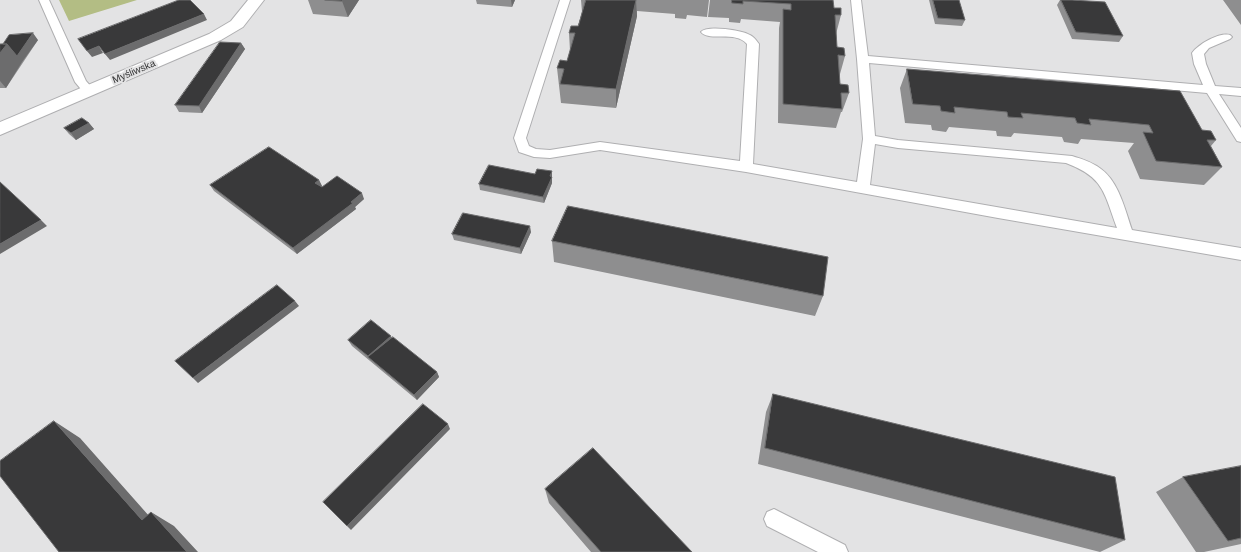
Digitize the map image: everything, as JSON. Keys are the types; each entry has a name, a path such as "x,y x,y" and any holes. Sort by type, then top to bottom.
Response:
{"street":[{"name":"Myśliwska","path":"0,129 227,31 237,24 256,0"}],"lane":[{"path":"44,0 81,82 89,91"},
{"path":"565,0 520,138 524,148 534,154 550,154 600,146 746,167 863,189 1241,254"},
{"path":"856,0 863,59 869,139 863,189"},
{"path":"706,32 739,35 748,38 753,44 746,167"},
{"path":"1226,38 1205,46 1198,53 1199,63 1212,90 1241,138"},
{"path":"863,59 1241,92"},
{"path":"869,139 898,144 1067,159 1087,166 1105,181 1127,235"},
{"path":"774,519 838,552"}],"green space":[{"path":"59,0 137,0 69,21"}],"building":[{"path":"179,0 190,0 204,14 105,54 99,46 87,51 78,39"},
{"path":"586,0 636,0 616,89 560,84 564,69 557,68 560,60 567,61 575,33 569,33 571,26 578,26"},
{"path":"732,0 833,0 834,8 841,8 841,15 835,15 837,47 844,48 845,56 838,55 840,84 848,85 849,93 841,93 842,109 783,104 783,9 791,10 791,4 743,1 743,4 732,3"},
{"path":"933,0 959,0 965,20 938,18"},
{"path":"1061,0 1105,2 1123,36 1076,32"},
{"path":"33,33 17,56 7,44 3,44 9,35"},
{"path":"220,42 241,43 199,106 175,105"},
{"path":"0,44 7,44 0,53"},
{"path":"907,69 1180,91 1202,130 1211,131 1216,140 1207,140 1222,167 1156,161 1143,132 1153,133 1149,125 1089,119 1091,125 1077,123 1075,118 1021,113 1023,118 1008,117 1007,112 954,107 955,113 941,111 940,106 913,104"},
{"path":"82,118 89,123 71,133 64,128"},
{"path":"269,147 319,180 315,183 322,187 337,176 362,193 351,202 353,203 293,248 210,185"},
{"path":"489,165 535,174 537,169 552,171 550,176 552,177 543,197 479,184"},
{"path":"0,182 41,220 0,244"},
{"path":"568,206 828,257 823,296 552,241"},
{"path":"463,213 530,226 520,248 452,234"},
{"path":"277,285 295,301 193,378 175,361"},
{"path":"371,320 391,336 368,356 348,340"},
{"path":"393,337 437,372 414,395 368,357"},
{"path":"773,394 1115,477 1125,540 765,448"},
{"path":"423,404 448,424 347,526 323,502"},
{"path":"54,421 142,520 151,512 187,552 59,552 0,476 0,461"},
{"path":"593,448 692,552 601,552 545,489"},
{"path":"1241,466 1241,538 1228,541 1183,477"}]}
